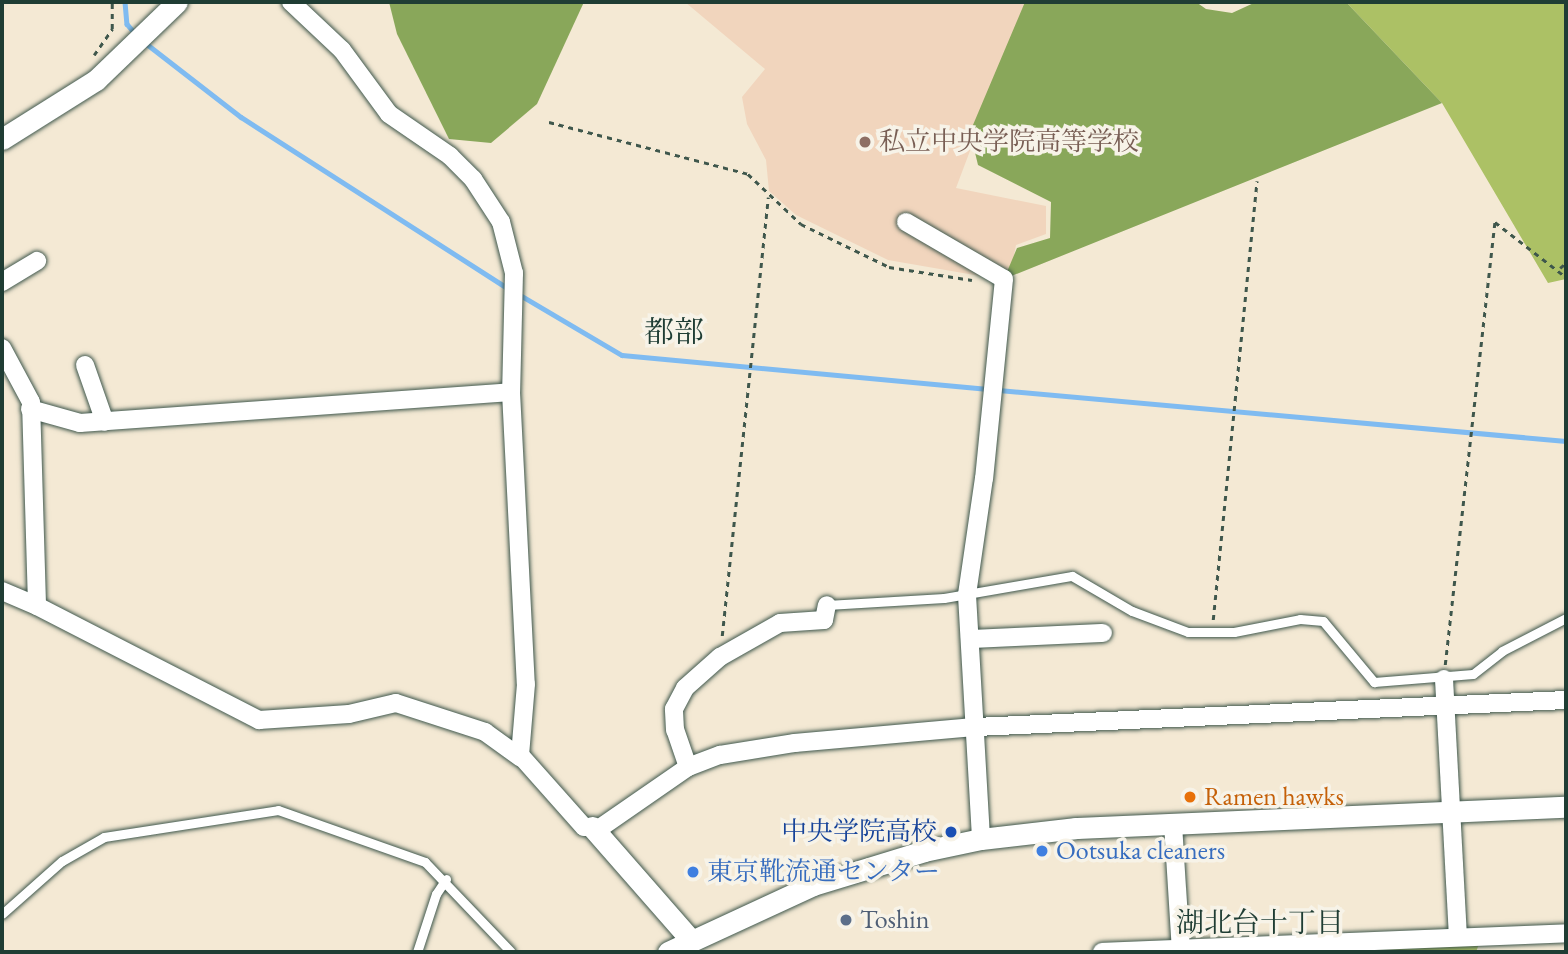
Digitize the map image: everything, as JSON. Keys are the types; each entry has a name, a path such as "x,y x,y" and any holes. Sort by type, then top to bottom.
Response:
{"street":[{"path":"2,139 61,105 117,63 177,2"},
{"path":"291,2 342,50 389,114 450,156 473,179 501,222 514,293 511,392 526,684 521,758"},
{"path":"906,222 1003,279 984,478 967,595 981,839"},
{"path":"2,282 37,261"},
{"path":"2,348 8,373 30,409 37,606"},
{"path":"85,365 105,422"},
{"path":"30,409 80,423 511,392"},
{"path":"2,591 37,606 259,720 349,714 396,703 485,732 521,758 584,827 594,828 688,768 720,755 795,743 975,727 1566,700"},
{"path":"688,768 675,730 674,709 699,671 780,623 824,620 827,605"},
{"path":"970,639 1103,634"},
{"path":"1444,679 1458,937"},
{"path":"668,952 697,946 757,908 837,877 924,851 981,839 1076,828 1566,807"},
{"path":"1173,824 1180,950"},
{"path":"594,828 697,946"},
{"path":"1102,952 1262,948 1458,937 1479,944 1566,933"}],"lane":[{"path":"827,605 967,595 1028,581 1072,576 1158,623 1212,634 1300,619 1323,621 1374,682 1444,679 1473,674 1502,651 1566,618"},
{"path":"2,915 62,861 104,837 271,810 417,858 446,879 511,952"},
{"path":"417,952 436,894 446,879"}],"path":[{"path":"90,61 112,29 112,2"},
{"path":"550,122 748,174 768,196 801,223 889,267 1003,285"},
{"path":"1212,634 1257,181"},
{"path":"720,657 768,196"},
{"path":"1444,679 1495,222 1560,268 1566,277"},
{"path":"1560,268 1566,263"}],"shaded area":[{"name":"私立中央学院高等学校","path":"685,2 1026,2 956,188 1046,206 1046,234 1016,245 1009,281 888,260 796,215 769,191 766,160 747,124 742,97 765,69"}],"green space":[{"path":"389,2 584,2 537,104 491,143 449,139 397,34"},
{"path":"1025,2 1196,2 1206,9 1232,13 1256,2 1346,2 1442,103 1004,279 1017,248 1050,238 1051,202 978,165 970,132"},
{"path":"1346,2 1566,2 1566,279 1548,283 1442,103"},
{"path":"1482,936 1476,952 1266,952"}],"waterway":[{"path":"125,2 127,24 134,32"},
{"path":"143,41 241,117 509,289"},
{"path":"520,295 622,355 990,389"},
{"path":"999,390 1566,441"}],"place":[{"name":"私立中央学院高等学校","path":"865,142"},
{"name":"Ramen hawks","path":"1190,797"},
{"name":"中央学院高校","path":"951,832"},
{"name":"Ootsuka cleaners","path":"1042,851"},
{"name":"東京靴流通センター","path":"693,872"},
{"name":"Toshin","path":"846,920"}],"district":[{"name":"都部","path":"674,332"},
{"name":"湖北台十丁目","path":"1260,922"}]}
